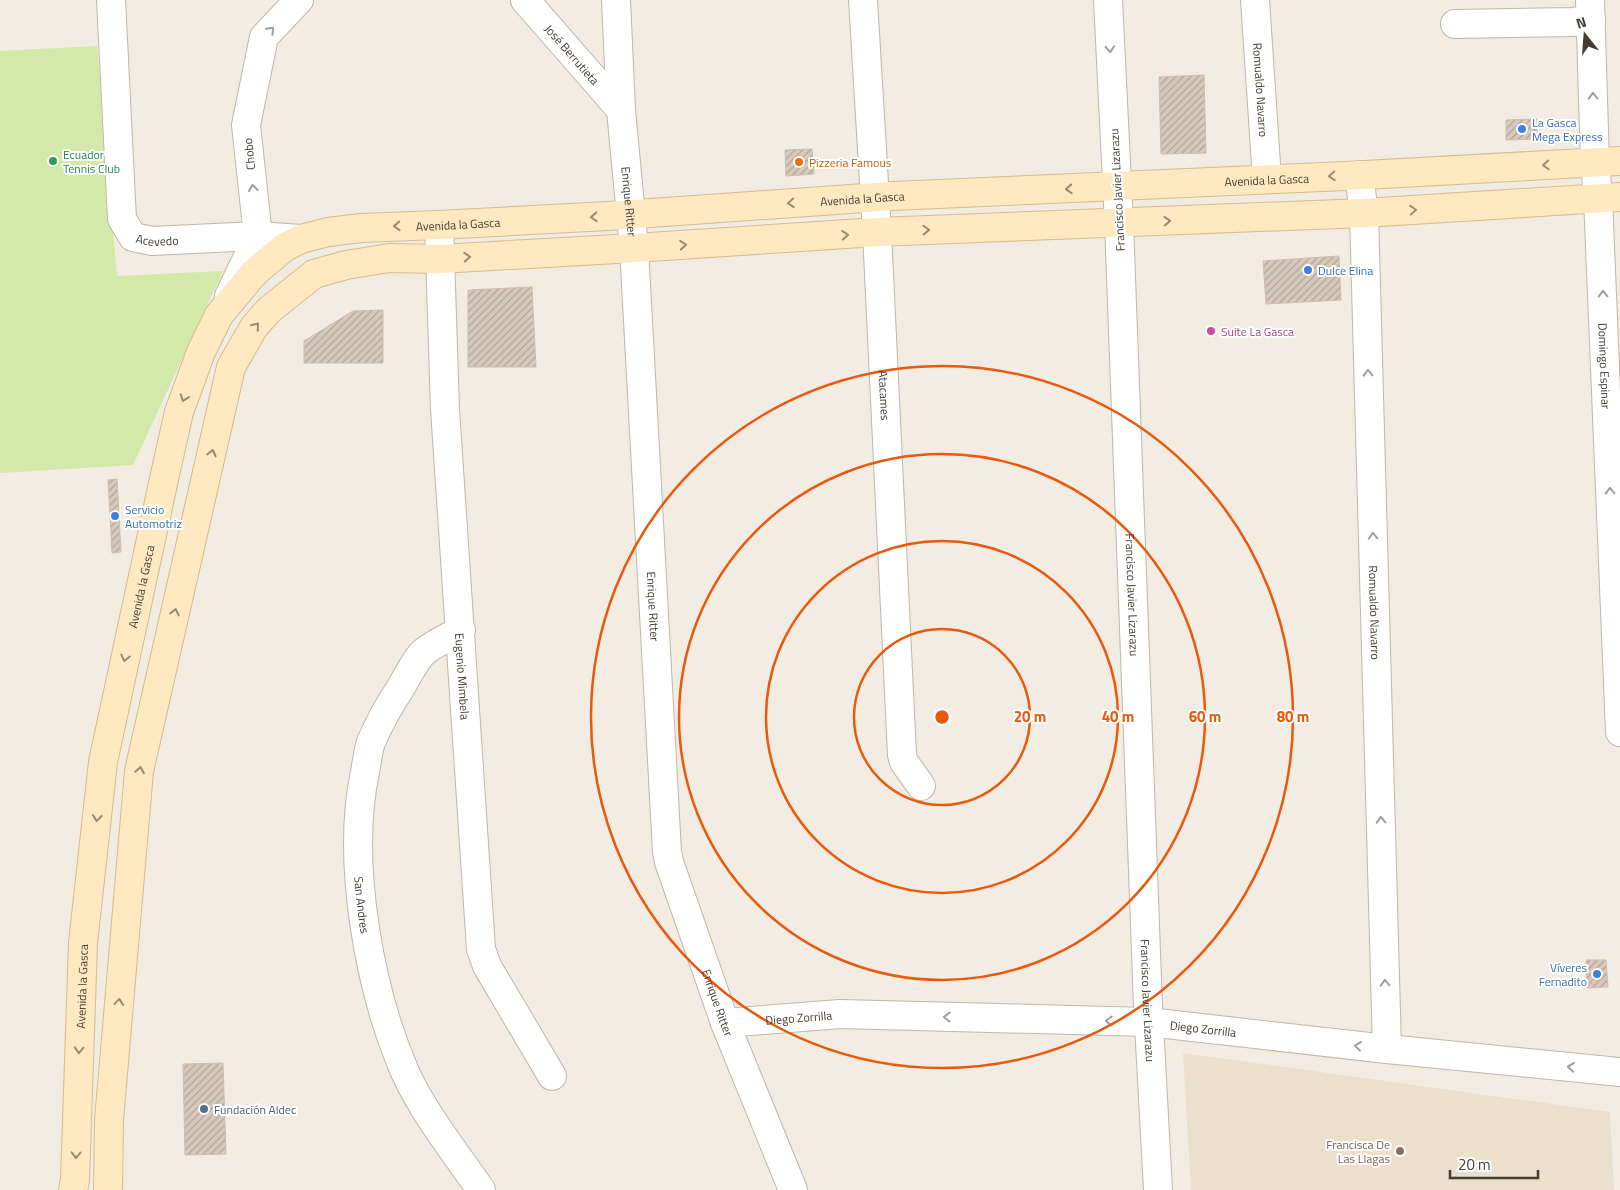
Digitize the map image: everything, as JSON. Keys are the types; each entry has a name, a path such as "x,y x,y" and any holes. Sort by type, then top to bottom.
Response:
{"main road":[{"name":"Avenida la Gasca","path":"73,1190 75,1180 83,944 104,762 179,412 201,352 219,315 255,272 285,247 301,239 328,232 361,228 631,214 874,198 1608,162"},
{"path":"108,1190 109,1120 139,771 231,368 254,327 269,310 314,274 346,265 389,258 440,259 877,232 1364,213 1609,197"}],"street":[{"name":"Acevedo","path":"111,0 122,219 132,237 152,241 258,236 301,239"},
{"name":"Chobo","path":"258,236 246,125 264,37 299,0"},
{"name":"José Berrutieta","path":"525,0 621,110"},
{"name":"Enrique Ritter","path":"616,0 621,110 634,248 667,852 725,1023 793,1190"},
{"name":"Atacames","path":"862,0 877,232 902,755 904,762 921,786"},
{"name":"Francisco Javier Lizarazu","path":"1108,0 1118,186 1148,1022 1158,1190"},
{"name":"Romualdo Navarro","path":"1255,0 1267,179"},
{"path":"1455,24 1572,22 1590,10"},
{"name":"Domingo Espinar","path":"1590,10 1608,162 1620,732"},
{"name":"Romualdo Navarro","path":"1359,175 1364,213 1387,1049"},
{"name":"Eugenio Mimbela","path":"439,225 445,409 481,949 487,966 552,1076"},
{"path":"219,315 258,236"},
{"name":"San Andres","path":"460,630 423,652 394,697 371,743 361,788 358,836 368,948 376,984 390,1028 405,1071 414,1090 481,1190"},
{"name":"Diego Zorrilla","path":"725,1023 840,1014 1148,1022 1387,1049 1620,1072"}],"shaded area":[{"name":"Francisca De Las Llagas","path":"1183,1053 1610,1112 1614,1190 1191,1190"}],"green space":[{"name":"Ecuador Tennis Club","path":"97,46 117,276 223,271 133,465 0,473 0,51"}],"building":[{"path":"1204,75 1206,153 1161,154 1159,77"},
{"name":"La Gasca Mega Express","path":"1537,119 1537,139 1506,140 1506,120"},
{"name":"Pizzeria Famous","path":"812,149 814,174 786,176 785,150"},
{"path":"1339,256 1341,300 1266,304 1263,261"},
{"path":"532,287 536,367 468,367 468,290"},
{"path":"383,310 383,363 304,363 304,341 353,311"},
{"name":"Servicio Automotriz","path":"117,479 121,552 112,553 108,480"},
{"name":"Víveres Fernadito","path":"1586,960 1606,960 1608,987 1587,988"},
{"name":"Fundación Aldec","path":"223,1063 226,1154 185,1155 183,1064"}],"place":[{"name":"La Gasca Mega Express","path":"1522,129"},
{"name":"Ecuador Tennis Club","path":"53,161"},
{"name":"Pizzeria Famous","path":"799,162"},
{"name":"Dulce Elina","path":"1308,270"},
{"name":"Suite La Gasca","path":"1211,331"},
{"name":"Servicio Automotriz","path":"115,516"},
{"name":"Víveres Fernadito","path":"1597,974"},
{"name":"Fundación Aldec","path":"204,1109"},
{"name":"Francisca De Las Llagas","path":"1400,1151"}]}
